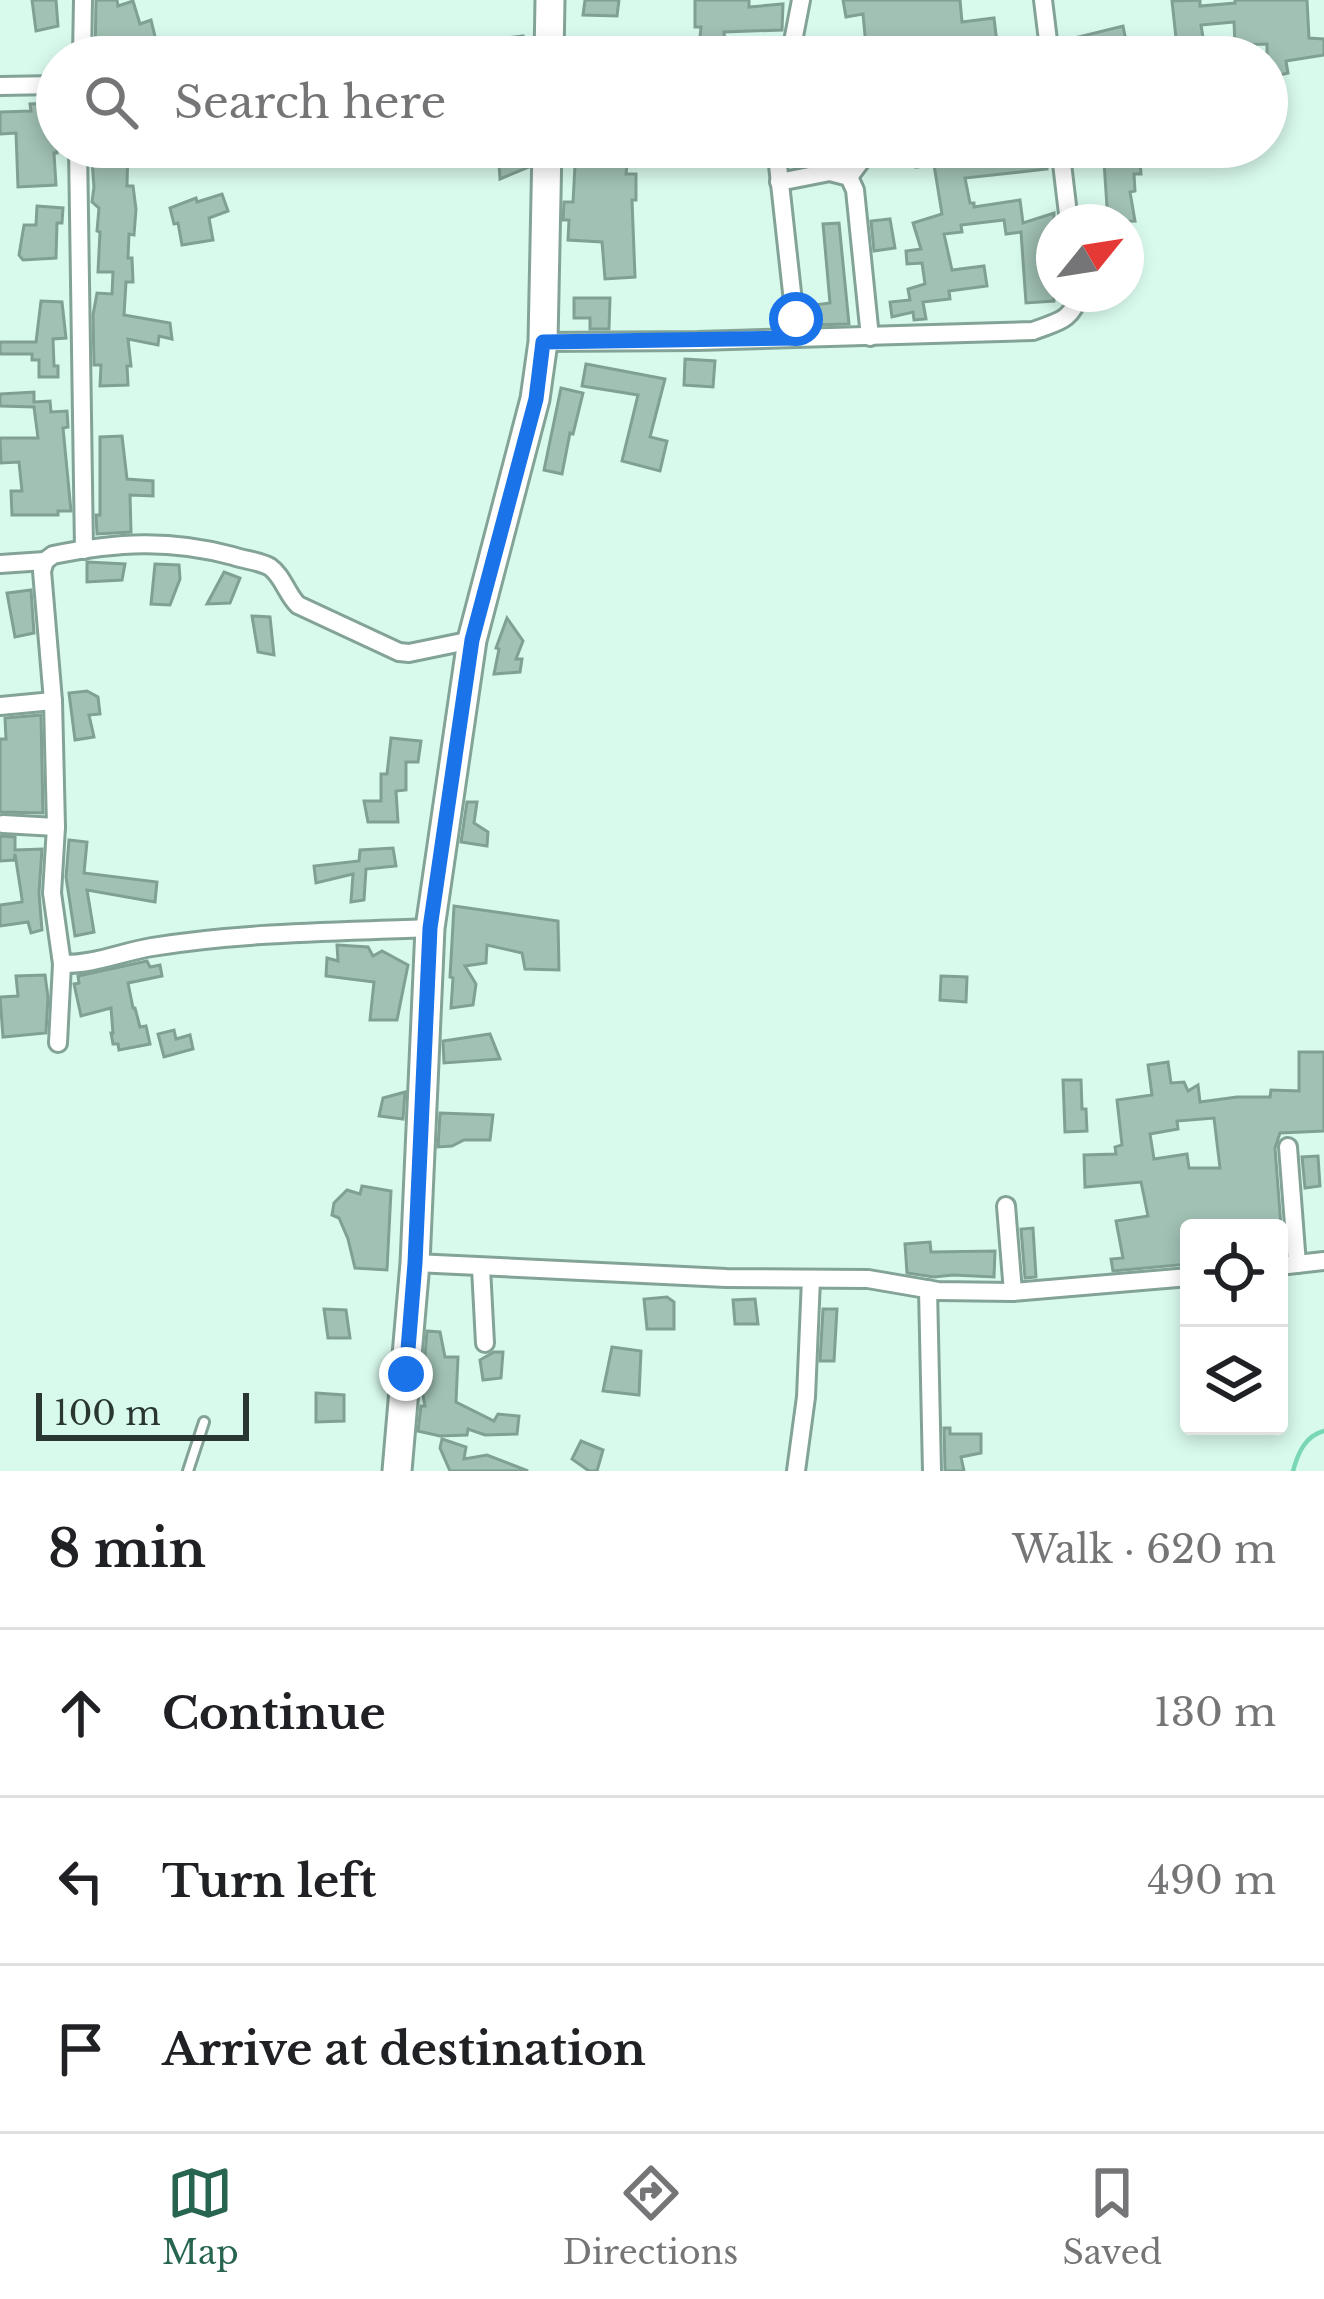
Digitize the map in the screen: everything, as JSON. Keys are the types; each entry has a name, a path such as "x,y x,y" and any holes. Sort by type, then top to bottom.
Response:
{"main road":[{"path":"549,36 550,0"},
{"path":"397,1471 415,1263 430,928 472,640 536,399 543,342 547,168"}],"street":[{"path":"82,36 83,0"},
{"path":"794,36 801,0"},
{"path":"1043,0 1047,36"},
{"path":"0,86 36,85"},
{"path":"78,168 84,550"},
{"path":"778,168 797,338"},
{"path":"849,177 856,168"},
{"path":"1063,168 1068,204"},
{"path":"779,182 830,172 849,177"},
{"path":"849,177 855,190 869,337"},
{"path":"543,342 1033,331 1072,312"},
{"path":"0,564 45,561 134,542 213,551 268,566 298,605 399,652 472,640"},
{"path":"45,561 56,827 52,893 62,964 58,1043"},
{"path":"0,706 53,701"},
{"path":"3,824 56,827"},
{"path":"62,964 79,965 152,947 430,928"},
{"path":"1288,1148 1288,1219"},
{"path":"1006,1206 1013,1292"},
{"path":"1288,1265 1324,1262"},
{"path":"415,1263 726,1278 868,1279 928,1289 1013,1292 1180,1278"},
{"path":"481,1268 485,1343"},
{"path":"796,1471 806,1396 811,1279"},
{"path":"928,1289 932,1471"}],"lane":[{"path":"188,1471 204,1422"}],"building":[{"path":"32,0 56,0 58,26 36,31"},
{"path":"96,0 117,0 118,6 133,1 140,24 151,20 155,36 95,36"},
{"path":"585,0 619,0 617,16 583,15"},
{"path":"695,0 749,0 749,7 783,4 782,30 700,36 701,27 695,27"},
{"path":"843,0 960,0 962,22 994,18 996,36 865,36 863,14 846,17"},
{"path":"1200,0 1200,6 1235,0 1307,0 1309,38 1324,39 1324,55 1288,61 1288,36 1235,36 1234,22 1201,25 1203,36 1176,36 1172,1"},
{"path":"1123,26 1125,36 1082,36"},
{"path":"30,104 36,104 36,168 55,168 56,185 18,187 16,133 0,134 0,112 31,111"},
{"path":"93,168 127,168 127,186 133,186 136,209 128,258 132,258 133,282 126,282 124,315 170,323 172,339 159,336 158,345 128,339 128,385 100,386 101,365 94,365 97,293 112,294 113,272 98,272 99,208 92,202"},
{"path":"499,168 527,168 500,179"},
{"path":"575,168 627,168 626,174 636,174 636,200 632,200 635,277 605,279 602,242 568,240 564,202 573,202"},
{"path":"934,168 1047,168 965,178 974,207 1020,200 1023,223 1036,219 1036,302 1026,303 1021,232 1006,234 1004,220 961,225 962,232 944,234 952,270 984,266 987,286 949,291 950,299 923,302 926,319 914,320 913,312 892,317 890,302 910,300 908,289 925,284 922,263 907,264 906,251 921,249 913,223 942,214"},
{"path":"1104,168 1141,168 1141,174 1134,174 1135,191 1130,192 1132,204 1107,204"},
{"path":"222,194 228,211 209,218 213,240 182,245 170,208"},
{"path":"37,206 63,208 62,223 57,223 56,258 23,260 19,255 24,225 36,225"},
{"path":"890,219 895,248 874,251 871,221"},
{"path":"839,223 849,324 808,325 806,306 830,303 823,224"},
{"path":"574,298 610,298 609,329 590,329 590,318 574,318"},
{"path":"41,301 62,302 66,338 53,339 58,377 39,377 39,360 32,360 32,354 0,354 0,342 36,342"},
{"path":"685,359 715,361 713,387 684,385"},
{"path":"586,364 665,379 650,437 667,441 660,471 622,461 638,395 582,386"},
{"path":"561,388 583,393 562,474 544,470"},
{"path":"34,392 34,402 50,401 51,412 67,411 68,427 63,428 71,511 58,511 58,515 12,515 11,491 22,491 19,462 1,463 0,438 38,438 34,407 0,406 0,394"},
{"path":"122,436 127,479 153,481 153,496 130,495 131,532 97,534 100,437"},
{"path":"87,562 125,564 122,580 87,582"},
{"path":"155,564 179,565 180,579 170,605 151,604"},
{"path":"224,572 240,578 230,603 207,604"},
{"path":"31,590 34,633 15,637 7,593"},
{"path":"252,616 270,617 274,655 258,652"},
{"path":"507,618 523,641 516,659 522,659 520,672 494,674 496,648"},
{"path":"87,691 98,697 100,714 89,715 94,737 75,740 69,693"},
{"path":"41,715 43,813 0,812 0,739 6,739 5,718"},
{"path":"391,738 421,741 418,762 406,762 406,790 396,791 398,822 368,822 364,801 381,801 381,774 387,774"},
{"path":"467,802 477,802 474,823 488,832 487,846 461,842"},
{"path":"0,836 15,837 15,850 42,849 42,930 31,933 28,922 0,926 0,905 22,899 15,854 14,860 0,861"},
{"path":"69,840 87,842 84,873 157,882 155,902 87,890 94,932 75,936 66,877"},
{"path":"393,848 396,866 366,869 364,900 351,902 353,874 316,883 314,866 359,861 360,850"},
{"path":"454,906 558,921 559,970 525,969 522,953 487,945 486,963 465,966 476,984 473,1005 451,1008"},
{"path":"337,945 368,947 373,956 382,951 408,965 397,1020 370,1020 374,982 326,976 327,958 338,961"},
{"path":"147,961 150,967 160,965 162,976 128,983 133,1008 140,1027 146,1026 150,1044 119,1050 113,1044 111,1008 81,1016 74,984 79,983 78,976"},
{"path":"45,975 46,1033 3,1037 0,997 18,996 16,976"},
{"path":"941,976 967,977 966,1002 940,1000"},
{"path":"174,1030 176,1039 190,1035 193,1049 164,1057 158,1034"},
{"path":"490,1034 500,1059 444,1063 443,1041"},
{"path":"1299,1052 1324,1052 1324,1131 1280,1133 1275,1148 1280,1219 1180,1219 1180,1265 1113,1271 1111,1259 1123,1258 1116,1221 1148,1216 1141,1182 1085,1187 1084,1155 1116,1154 1115,1147 1122,1145 1117,1100 1152,1095 1148,1065 1168,1062 1171,1083 1184,1082 1188,1091 1198,1085 1200,1102 1270,1097 1271,1090 1299,1091","holes":["1214,1118 1220,1168 1189,1168 1187,1154 1154,1159 1150,1134 1178,1129 1177,1121"]},
{"path":"1063,1080 1081,1080 1087,1131 1065,1132"},
{"path":"405,1092 403,1119 379,1116 383,1098"},
{"path":"440,1113 493,1115 490,1140 438,1147"},
{"path":"1318,1156 1320,1186 1305,1188 1302,1157"},
{"path":"362,1186 391,1191 387,1270 355,1268 339,1218 332,1215 334,1203 347,1190 360,1194"},
{"path":"1033,1228 1036,1277 1025,1278 1021,1229"},
{"path":"930,1242 931,1252 995,1251 994,1277 907,1273 905,1244"},
{"path":"667,1297 674,1302 674,1329 647,1329 644,1299"},
{"path":"755,1299 758,1324 735,1324 733,1300"},
{"path":"324,1309 346,1310 350,1338 328,1338"},
{"path":"823,1309 837,1309 834,1361 820,1361"},
{"path":"427,1331 440,1332 445,1357 458,1357 456,1402 494,1421 498,1414 519,1416 517,1434 485,1435 468,1429 467,1435 440,1436 418,1431 421,1406 425,1406 422,1390 427,1386"},
{"path":"612,1347 641,1351 639,1395 603,1391"},
{"path":"503,1352 501,1378 483,1380 480,1360"},
{"path":"316,1393 344,1395 344,1421 316,1422"},
{"path":"944,1428 950,1428 950,1434 981,1434 981,1453 961,1457 964,1471 945,1471"},
{"path":"442,1439 466,1447 464,1459 487,1455 528,1471 450,1471 440,1448"},
{"path":"581,1441 603,1450 597,1471 572,1459"}],"waterway":[{"path":"1293,1471 1303,1446 1324,1431"}],"route":[{"path":"406,1374 430,928 472,640 536,399 543,342 797,338 796,319"}]}
